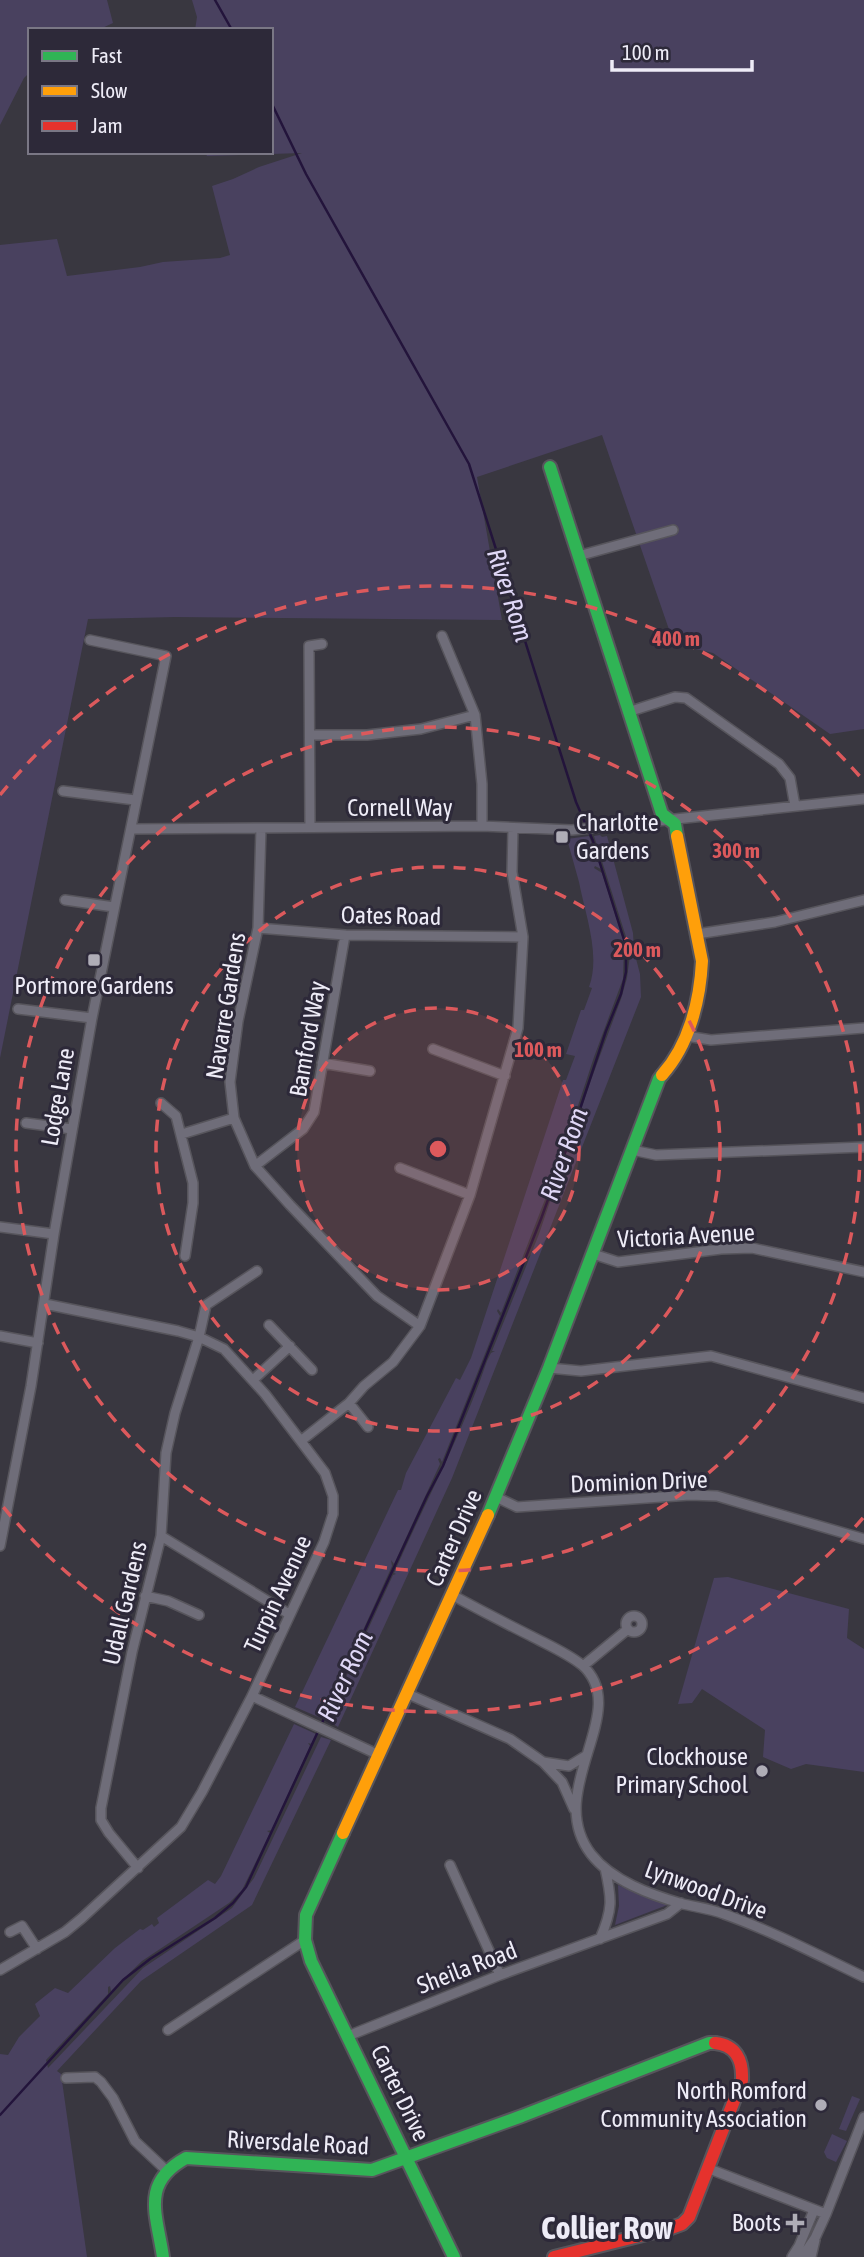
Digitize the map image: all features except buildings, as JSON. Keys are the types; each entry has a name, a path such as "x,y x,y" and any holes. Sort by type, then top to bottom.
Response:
{"street":[{"name":"Carter Drive","path":"454,2257 311,1961 305,1940 306,1915 496,1497 549,1368 659,1079 675,1060 685,1036 702,978 702,961 675,824 662,814 550,467"},
{"path":"578,556 673,530"},
{"path":"443,636 475,715 482,784 482,827"},
{"name":"Lodge Lane","path":"0,1546 4,1508 45,1304 54,1234 92,1018 166,656 90,640"},
{"path":"310,827 309,646 323,644"},
{"path":"628,712 675,697 687,698 779,764 790,778 795,806"},
{"path":"311,735 366,735 421,729 475,715"},
{"path":"63,791 135,800"},
{"name":"Cornell Way","path":"131,829 482,827 577,830 864,799"},
{"name":"Navarre Gardens","path":"261,828 258,928 238,1021 230,1082 234,1118 255,1166 377,1296 420,1326"},
{"path":"302,1440 349,1403 364,1386 393,1362 420,1326 470,1195 518,1028 523,937 512,872 513,828"},
{"path":"65,900 114,907"},
{"path":"697,934 775,922 864,900"},
{"name":"Oates Road","path":"258,928 345,935 523,937"},
{"name":"Bamford Way","path":"255,1166 303,1129 314,1112 345,935"},
{"path":"19,1009 92,1018"},
{"path":"685,1036 711,1040 864,1028"},
{"path":"433,1049 505,1076"},
{"path":"322,1063 370,1071"},
{"path":"161,1103 176,1116 193,1183 193,1203 185,1256"},
{"path":"181,1134 234,1118"},
{"path":"26,1123 72,1129"},
{"path":"632,1150 656,1155 864,1147"},
{"path":"400,1168 470,1195"},
{"path":"0,1227 54,1234"},
{"name":"Victoria Avenue","path":"593,1254 618,1262 721,1249 752,1248 864,1272"},
{"name":"Udall Gardens","path":"138,1868 109,1833 101,1820 101,1808 145,1596 161,1536 166,1453 175,1413 199,1337 205,1305 257,1271"},
{"name":"Turpin Avenue","path":"0,1970 73,1925 181,1827 202,1793 251,1696 324,1542 333,1514 330,1483 302,1440 253,1380 223,1349 199,1337 45,1304"},
{"path":"269,1325 312,1370"},
{"path":"0,1336 38,1343"},
{"path":"253,1380 290,1346"},
{"path":"549,1368 581,1371 711,1356 864,1398"},
{"path":"349,1403 368,1427"},
{"name":"Dominion Drive","path":"496,1497 517,1507 691,1495 717,1496 864,1539"},
{"path":"161,1536 289,1614"},
{"path":"452,1595 566,1654 583,1666 628,1629"},
{"path":"145,1596 168,1601 199,1615"},
{"name":"Lynwood Drive","path":"583,1666 597,1685 600,1711 579,1782 575,1811 581,1839 593,1856 605,1868 634,1886 681,1903 723,1913 864,1977"},
{"path":"408,1694 510,1739 543,1762 562,1782 575,1811"},
{"path":"251,1696 379,1755"},
{"path":"543,1762 569,1766 587,1755"},
{"path":"450,1866 500,1975"},
{"path":"600,1939 611,1915 611,1893 605,1868"},
{"name":"Sheila Road","path":"348,2036 500,1975 667,1914 681,1903"},
{"path":"10,1932 22,1926 37,1949"},
{"path":"168,2030 305,1940"},
{"name":"Riversdale Road","path":"168,2172 186,2158 372,2170 522,2116 709,2043 718,2042 729,2045 737,2052 743,2066 742,2080 707,2168"},
{"path":"66,2078 95,2077 113,2098 135,2141 168,2172 158,2183 154,2195 163,2257"},
{"path":"811,2257 815,2238 864,2117"},
{"path":"554,2257 682,2224 689,2217 707,2168 825,2214"},
{"path":"792,2257 800,2245 814,2210"},
{"path":"802,2257 815,2238"}],"shaded area":[{"path":"0,0 107,0 113,23 102,28 28,28 28,74 0,125"},
{"path":"192,0 864,0 864,729 830,734 713,653 674,644 602,435 477,477 502,620 175,617 88,619 0,1058 0,245 57,239 67,276 230,255 212,186 302,153 273,154 273,28 195,28 197,17"},
{"path":"206,154 270,154 207,156"},
{"path":"589,836 601,869 595,866 594,868 602,873 624,943 623,979 573,1121 568,1133 565,1132 567,1136 558,1166 501,1313 498,1309 497,1311 500,1316 442,1462 438,1459 440,1464 394,1564 391,1560 392,1566 323,1719 295,1707 398,1490 401,1490 406,1473 456,1378 460,1380 471,1358 563,1080 566,1080 575,1056 566,1054 581,1010 584,1010 592,988 589,987 593,948 567,839"},
{"path":"594,836 607,836 633,933 641,997 452,1478 338,1727 327,1720 330,1712 393,1575 396,1574 394,1573 443,1468 487,1361 495,1351 492,1351 539,1234 621,999 630,955"},
{"path":"728,1577 849,1609 847,1638 864,1649 864,1772 806,1764 791,1769 763,1757 765,1730 702,1689 692,1703 678,1704 714,1578"},
{"path":"294,1724 316,1734 312,1744 308,1743 310,1746 272,1830 267,1831 270,1833 242,1890 229,1903 142,1961 111,1991 110,1986 108,1987 108,1994 46,2060 48,2068 143,1968 232,1908 254,1878 321,1737 331,1740 252,1905 141,1981 57,2071 61,2074 87,2257 0,2257 0,2054 8,2055 19,2037 40,2016 35,2004 55,1988 68,1993 115,1948 140,1929 152,1924 154,1927 159,1923 157,1918 208,1880 215,1884"},
{"path":"618,1885 670,1904 615,1925 619,1906"},
{"path":"852,2096 860,2099 846,2131 839,2129"},
{"path":"832,2134 847,2141 836,2162 827,2158 824,2152"}],"waterway":[{"name":"River Rom","path":"215,0 231,28"},
{"name":"River Rom","path":"0,2115 123,1980 150,1959 215,1918 233,1903 246,1887 443,1466 541,1219 621,994 626,972 626,946 593,841 576,802 469,464 306,174 273,106"}],"traffic: fast":[{"path":"550,467 662,814 675,824 677,836"},
{"path":"488,1515 549,1368 662,1075"},
{"path":"343,1833 306,1915 305,1940 311,1961 454,2257"},
{"path":"163,2257 156,2214 157,2189 162,2178 186,2158 372,2170 715,2043"}],"traffic: slow":[{"path":"662,1075 679,1050 691,1022 699,991 702,961 677,836"},
{"path":"343,1833 488,1515"}],"traffic: jam":[{"path":"554,2257 671,2228 682,2224 689,2217 742,2080 737,2055 728,2047 715,2043"}],"place":[{"name":"Charlotte Gardens","path":"562,837"},
{"name":"Portmore Gardens","path":"94,960"},
{"name":"Clockhouse Primary School","path":"762,1771"},
{"name":"North Romford Community Association","path":"821,2105"},
{"name":"Boots","path":"795,2223"}],"district":[{"name":"Collier Row","path":"607,2228"}]}
